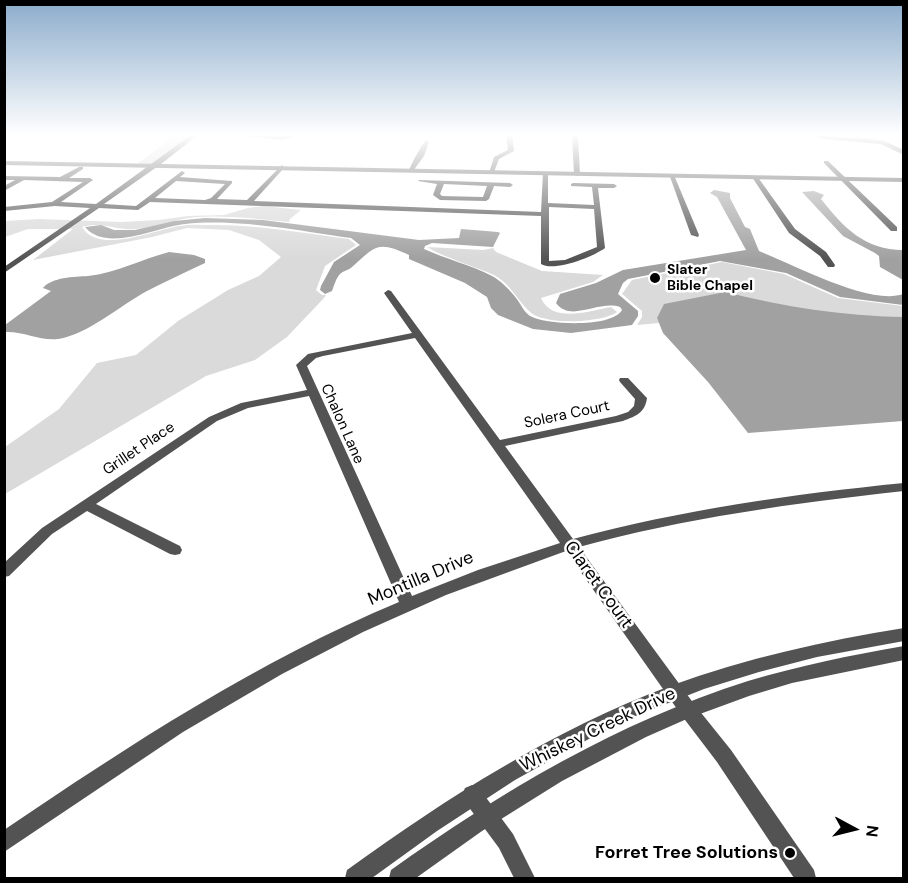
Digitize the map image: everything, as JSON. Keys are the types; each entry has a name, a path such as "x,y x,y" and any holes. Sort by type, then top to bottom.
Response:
{"street":[{"path":"61,180 67,176"},
{"path":"4,271 139,176"},
{"path":"4,209 53,204 138,208 178,176"},
{"path":"249,202 273,176"},
{"path":"545,176 545,264 566,262 601,248 595,186"},
{"path":"671,176 695,235"},
{"path":"722,176 903,180"},
{"path":"842,176 894,229"},
{"path":"755,177 792,231 823,254 831,265"},
{"path":"4,178 91,179 36,215"},
{"path":"4,189 23,178"},
{"path":"175,179 230,181 210,201"},
{"path":"421,181 510,185"},
{"path":"441,182 436,195 440,198 486,199 491,184"},
{"path":"573,185 614,186"},
{"path":"464,211 467,199"},
{"path":"148,200 546,214"},
{"path":"546,205 598,207"},
{"name":"Claret Court","path":"388,293 688,710 724,756 806,879"},
{"name":"Chalon Lane","path":"408,604 301,365 312,356 417,335"},
{"name":"Solera Court","path":"498,444 619,419 632,414 640,407 641,398 624,380"},
{"name":"Grillet Place","path":"4,572 35,541 224,413 245,405 312,392"},
{"name":"Montilla Drive","path":"4,842 113,767 236,691 305,654 455,584 569,545 706,512 838,493 903,487"},
{"path":"87,505 175,550"},
{"name":"Whiskey Creek Drive","path":"355,879 472,795 570,740 676,692 742,669 793,656 903,634"},
{"name":"Whiskey Creek Drive","path":"399,879 487,816 599,751 688,710 728,695 814,670 903,653"},
{"path":"472,795 506,841 525,879"}],"shaded area":[{"path":"714,190 730,193 730,198 745,227 750,229 759,251 852,289 889,296 903,294 903,305 840,297 786,273 720,261 628,279 623,283 618,294 638,311 638,316 632,325 571,333 533,329 498,315 491,308 487,297 465,283 409,259 409,255 399,250 390,248 378,248 366,254 351,268 340,274 332,291 325,294 320,290 321,286 334,262 360,245 351,238 268,226 205,223 185,224 132,236 106,238 94,234 85,227 101,225 114,230 135,230 174,221 205,218 263,220 419,240 459,238 461,229 498,232 500,233 493,247 432,243 424,249 495,278 511,292 530,316 550,321 578,323 606,320 616,316 622,310 620,307 603,306 569,311 562,309 556,303 560,294 596,283 623,270 746,250 717,197 710,193"},
{"path":"814,191 824,195 821,199 838,219 866,242 903,250 903,280 880,267 879,256 875,253 843,236 802,192"},
{"path":"264,206 301,210 289,222 208,217 188,218 136,229 96,225 82,227 90,235 113,240 127,239 184,225 246,226 349,239 356,245 325,266 316,290 326,295 324,298 287,337 255,360 206,376 5,494 5,447 59,409 97,363 136,355 178,321 228,290 259,276 281,257 259,240 229,230 187,228 33,260 73,229 28,229 5,237 5,221 159,220 224,215"},
{"path":"428,247 483,250 493,248 496,252 542,271 603,275 593,282 541,298 553,311 562,313 582,313 611,307 617,312 599,319 573,321 559,321 536,316 500,278"},
{"path":"169,252 194,255 205,259 205,263 147,291 92,326 69,336 51,339 5,332 5,325 51,291 43,288 47,284 64,278 109,272"},
{"path":"722,262 784,274 838,298 903,306 903,317 854,316 769,304 725,293 657,318 659,323 637,325 642,317 642,311 622,294 632,280"},
{"path":"725,292 814,310 903,317 903,421 748,433 708,382 663,333 657,318 664,304"}],"place":[{"name":"Slater Bible Chapel","path":"655,278"},
{"name":"Forret Tree Solutions","path":"790,853"}]}
